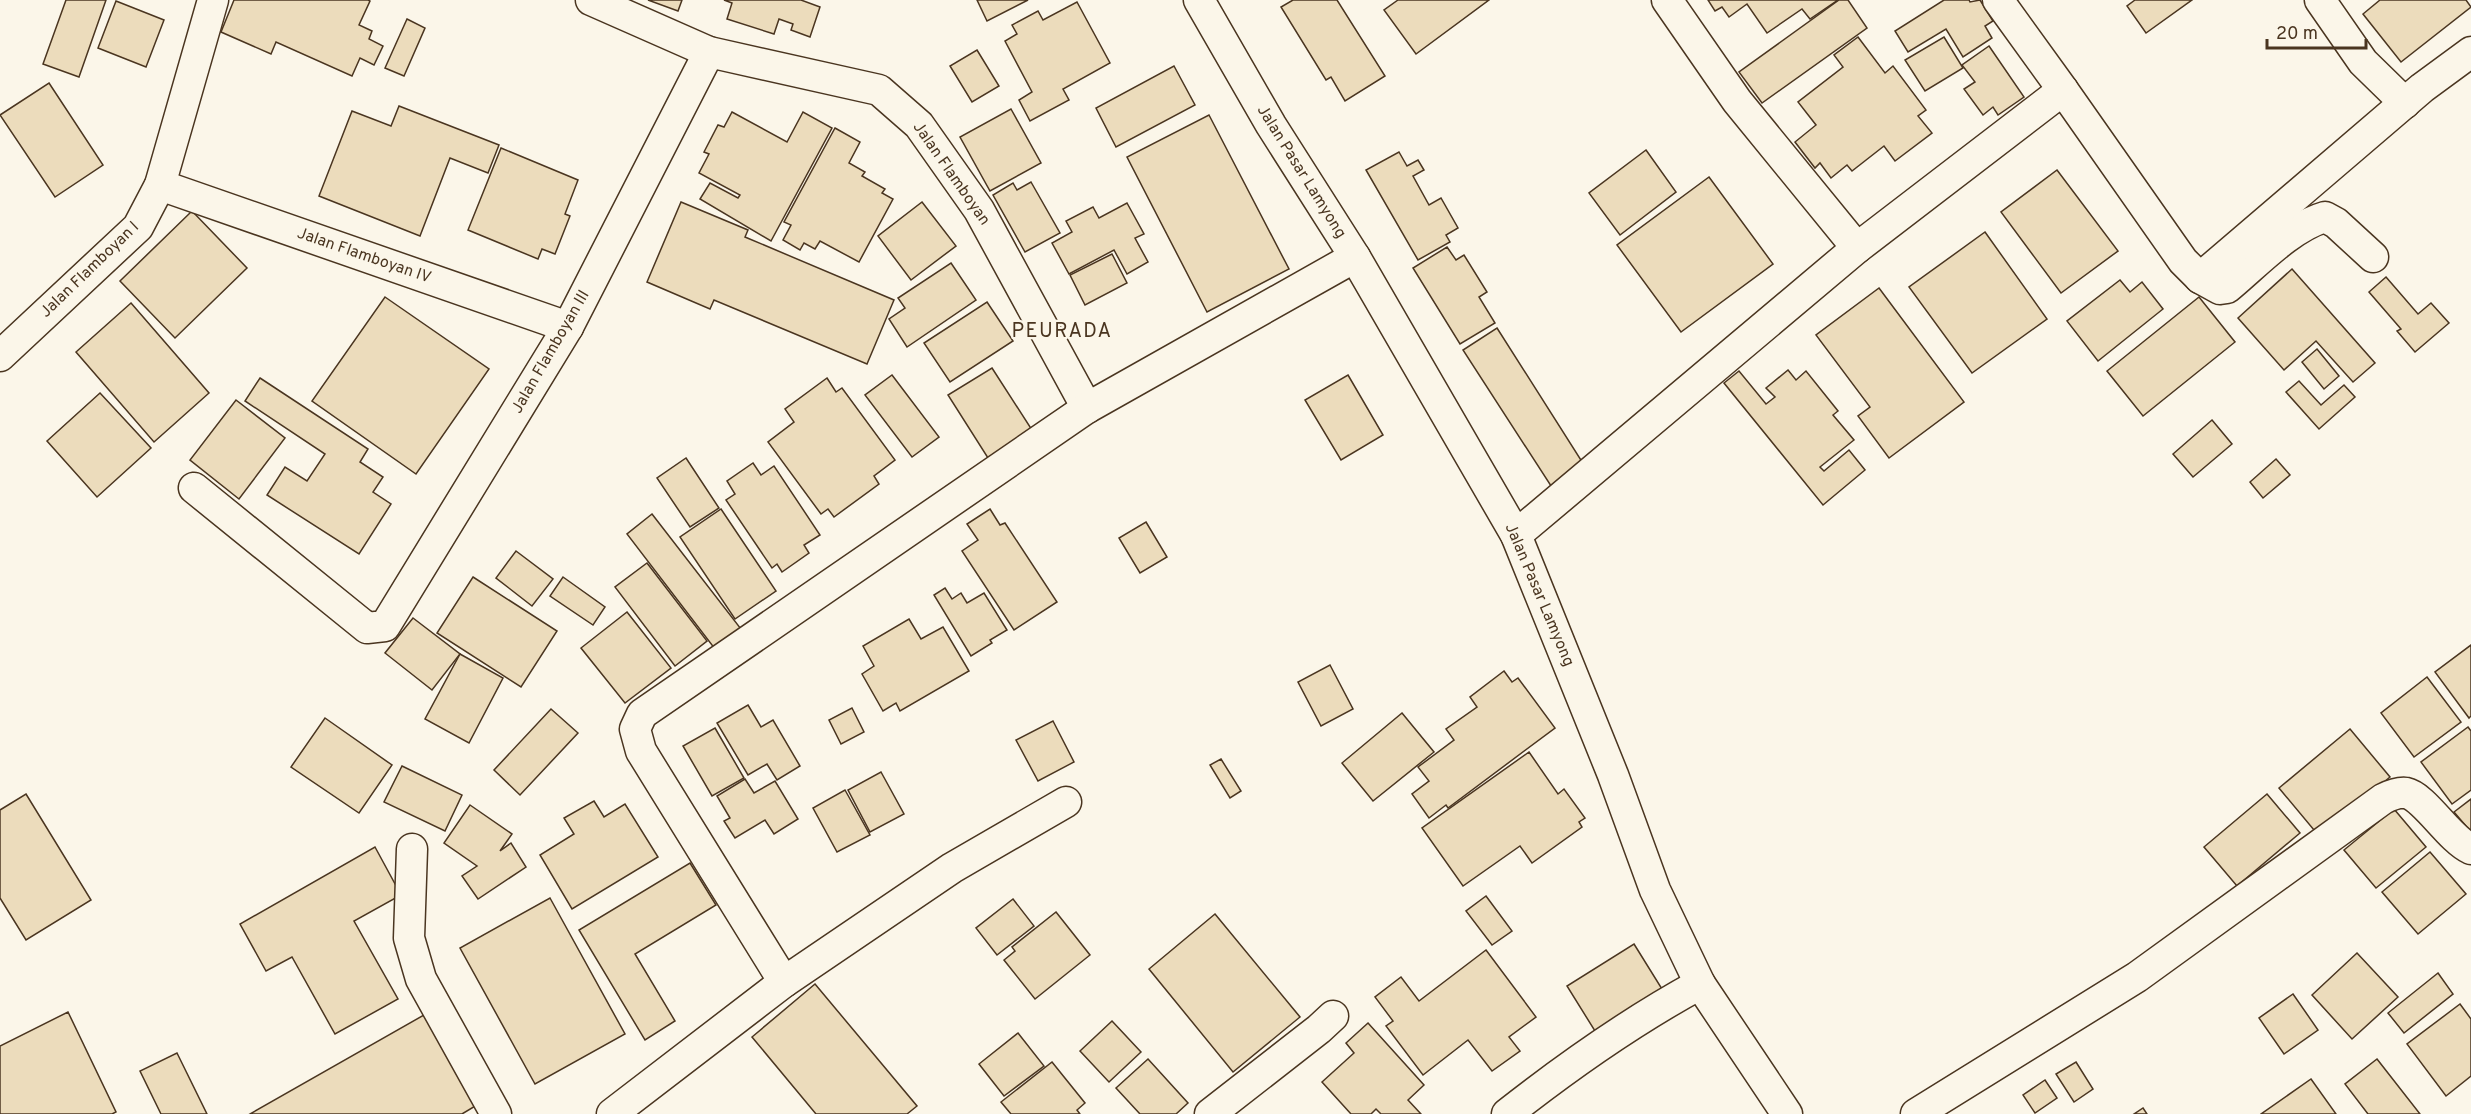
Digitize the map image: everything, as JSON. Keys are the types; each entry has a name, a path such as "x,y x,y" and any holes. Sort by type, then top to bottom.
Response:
{"street":[{"name":"Jalan Flamboyan I","path":"0,356 138,227 160,185 213,0"},
{"name":"Jalan Flamboyan","path":"591,0 709,52 879,90 919,125 979,210 1087,408"},
{"name":"Jalan Pasar Lamyong","path":"1199,0 1271,124 1355,257 1516,535 1613,775 1655,890 1700,984 1787,1114"},
{"path":"1667,0 1737,102 1857,248"},
{"path":"1998,0 2183,261 2200,278 2220,289 2227,288 2293,233 2311,221 2325,217 2336,223 2373,257"},
{"path":"2320,0 2363,62 2405,103"},
{"name":"Jalan Flamboyan III","path":"194,488 367,628 385,626 568,327 709,52"},
{"path":"2200,278 2405,103 2471,52"},
{"path":"1516,535 1857,248 2063,90"},
{"name":"Jalan Flamboyan IV","path":"160,185 568,327"},
{"path":"784,982 641,751 635,729 642,714 1087,408 1355,257"},
{"path":"1916,1114 2137,977 2383,799 2406,793 2420,802 2461,844 2471,849"},
{"path":"612,1114 784,982 952,868 1066,802"},
{"path":"412,849 409,938 421,979 496,1114"},
{"path":"1507,1114 1597,1047 1663,1004 1700,984"},
{"path":"1210,1114 1333,1016"}],"building":[{"path":"66,0 106,0 79,77 43,64"},
{"path":"234,0 368,0 370,1 359,25 372,31 369,39 383,46 374,65 360,58 352,76 276,42 271,54 221,32"},
{"path":"648,0 682,0 678,11"},
{"path":"724,0 801,0 820,7 810,37 791,30 793,24 779,19 774,34 727,19 732,3"},
{"path":"977,0 1028,0 987,21"},
{"path":"1293,0 1337,0 1385,76 1345,101 1331,77 1326,80 1281,7"},
{"path":"1398,0 1489,0 1416,54 1384,10"},
{"path":"1708,0 1838,0 1810,19 1802,9 1767,33 1747,4 1729,17 1722,7 1715,11"},
{"path":"1839,0 1848,0 1867,28 1762,103 1739,72"},
{"path":"1944,0 1969,0 1970,2 1980,0 1993,21 1985,26 1992,38 1963,57 1946,29 1908,52 1895,31"},
{"path":"2135,0 2192,0 2146,33 2127,6"},
{"path":"2380,0 2466,0 2471,7 2401,62 2363,14"},
{"path":"116,1 164,20 146,67 98,48"},
{"path":"1077,2 1110,63 1063,89 1069,100 1030,121 1019,100 1032,92 1005,41 1017,34 1012,25 1038,11 1043,20"},
{"path":"407,19 425,28 404,76 385,68"},
{"path":"1858,37 1885,73 1893,66 1926,110 1918,116 1932,133 1895,161 1884,146 1852,171 1847,165 1831,178 1820,163 1815,168 1795,142 1816,125 1798,102 1843,67 1834,55"},
{"path":"1944,37 1963,68 1925,91 1905,60"},
{"path":"1989,46 2024,97 1998,115 1993,107 1983,115 1964,89 1975,82 1962,65"},
{"path":"977,50 999,86 972,102 950,66"},
{"path":"1174,66 1195,105 1116,147 1096,108"},
{"path":"49,83 103,165 55,197 0,115"},
{"path":"399,106 499,145 488,173 450,158 420,236 319,196 352,111 391,126"},
{"path":"1011,109 1041,163 990,191 960,137"},
{"path":"732,112 787,142 803,112 832,128 771,241 700,199 710,183 738,198 740,195 699,173 709,154 704,152 718,125 724,127"},
{"path":"1209,115 1289,269 1207,312 1127,157"},
{"path":"835,128 860,142 849,163 865,172 862,176 885,189 882,193 893,199 859,262 820,241 815,249 804,243 800,250 783,240 791,225 784,222"},
{"path":"501,148 578,180 565,214 570,216 555,254 542,249 538,259 468,230"},
{"path":"1646,150 1676,192 1620,235 1589,193"},
{"path":"1399,152 1407,166 1418,160 1424,170 1413,176 1429,205 1441,198 1458,228 1446,235 1450,242 1418,260 1366,170"},
{"path":"2057,170 2118,251 2061,293 2001,212"},
{"path":"1709,177 1773,264 1681,332 1617,245"},
{"path":"1031,182 1060,233 1025,252 993,195 1013,183 1017,190"},
{"path":"681,202 748,230 745,237 894,300 867,364 714,300 710,309 647,282"},
{"path":"922,202 956,246 911,280 878,236"},
{"path":"1127,203 1144,234 1135,238 1148,262 1127,274 1114,250 1069,274 1052,243 1072,232 1066,221 1093,207 1099,218"},
{"path":"192,211 247,268 175,338 120,281"},
{"path":"1985,232 2047,319 1972,373 1909,287"},
{"path":"1447,247 1456,260 1464,255 1487,292 1479,297 1495,323 1460,344 1413,268"},
{"path":"1112,254 1127,283 1085,305 1070,275"},
{"path":"951,263 976,300 907,347 889,319 905,308 898,298"},
{"path":"2292,269 2375,363 2353,382 2316,341 2284,370 2238,318"},
{"path":"2386,277 2418,314 2431,303 2449,323 2415,352 2397,331 2401,329 2369,292"},
{"path":"2120,280 2130,292 2142,282 2163,309 2098,361 2067,321"},
{"path":"1879,288 1964,402 1889,458 1858,416 1870,407 1816,335"},
{"path":"385,297 489,369 416,474 312,401"},
{"path":"2199,297 2235,342 2143,416 2107,371"},
{"path":"987,302 1013,341 950,382 924,343"},
{"path":"131,303 209,393 154,442 76,352"},
{"path":"1497,328 1586,468 1553,489 1463,350"},
{"path":"2317,349 2339,376 2324,389 2302,362"},
{"path":"992,368 1032,430 988,458 948,395"},
{"path":"1788,370 1796,380 1806,371 1838,411 1833,415 1854,440 1820,467 1824,471 1849,450 1865,470 1823,505 1724,383 1739,371 1766,404 1775,397 1766,388"},
{"path":"892,375 939,437 912,457 865,395"},
{"path":"1348,375 1383,435 1341,460 1305,400"},
{"path":"260,378 368,449 360,462 383,477 373,492 391,504 359,554 267,495 285,467 307,481 325,454 245,401"},
{"path":"827,378 836,392 842,388 895,460 874,476 879,484 834,517 828,509 821,514 768,442 794,422 785,409"},
{"path":"2299,381 2321,405 2344,385 2355,397 2319,429 2286,392"},
{"path":"100,393 151,448 97,497 47,441"},
{"path":"236,400 285,438 239,499 190,460"},
{"path":"2212,420 2232,444 2193,477 2173,454"},
{"path":"686,458 719,508 690,527 657,478"},
{"path":"2276,459 2290,475 2263,498 2250,482"},
{"path":"753,463 761,475 774,466 820,535 804,545 809,553 782,572 777,564 772,568 726,500 735,494 727,481"},
{"path":"721,509 776,591 735,619 680,537"},
{"path":"990,509 1000,525 1005,523 1057,602 1014,630 962,551 978,540 967,524"},
{"path":"652,514 741,629 715,649 627,534"},
{"path":"1146,522 1167,557 1140,573 1119,538"},
{"path":"516,551 553,579 532,606 496,578"},
{"path":"647,563 707,641 675,666 615,587"},
{"path":"473,577 557,631 521,687 437,633"},
{"path":"563,577 605,607 593,625 550,596"},
{"path":"945,588 952,599 961,593 967,603 984,593 1007,630 990,640 992,643 971,656 934,595"},
{"path":"627,612 671,668 625,703 581,648"},
{"path":"413,618 460,654 432,690 385,653"},
{"path":"909,619 921,639 943,627 969,671 900,711 896,703 883,711 862,674 874,666 863,646"},
{"path":"2471,645 2471,716 2469,718 2435,672"},
{"path":"460,654 503,678 469,743 425,719"},
{"path":"1330,665 1353,709 1321,726 1298,682"},
{"path":"1504,671 1512,682 1518,678 1555,728 1448,808 1446,805 1429,818 1412,794 1429,781 1418,767 1454,740 1446,729 1477,707 1470,697"},
{"path":"2427,677 2461,722 2414,757 2381,713"},
{"path":"748,705 761,727 773,720 800,766 777,780 767,764 748,775 717,723"},
{"path":"852,708 864,732 841,744 829,720"},
{"path":"551,709 578,733 520,795 494,770"},
{"path":"1402,713 1434,752 1373,801 1342,763"},
{"path":"325,718 392,765 359,813 291,767"},
{"path":"1053,721 1074,762 1038,781 1016,740"},
{"path":"2468,727 2471,731 2471,790 2452,804 2421,762"},
{"path":"715,728 744,778 712,796 683,746"},
{"path":"2350,729 2390,777 2319,836 2279,788"},
{"path":"1529,752 1558,794 1564,789 1585,818 1579,822 1582,827 1532,863 1520,846 1463,886 1422,828"},
{"path":"1221,759 1241,791 1230,798 1210,765"},
{"path":"402,766 462,795 445,831 384,802"},
{"path":"881,772 904,814 870,832 848,790"},
{"path":"745,779 754,793 775,781 798,819 774,834 765,820 735,838 724,821 730,818 717,796"},
{"path":"845,790 870,835 837,852 813,808"},
{"path":"26,794 91,900 26,940 0,898 0,810"},
{"path":"2267,794 2300,833 2237,886 2204,847"},
{"path":"2471,799 2471,832 2454,812"},
{"path":"594,801 604,817 625,804 658,857 572,909 540,855 574,834 564,818"},
{"path":"470,805 512,834 500,851 511,843 526,867 478,899 462,876 477,866 444,843"},
{"path":"2394,809 2426,847 2376,888 2344,850"},
{"path":"375,847 401,895 354,921 398,999 335,1034 292,957 266,971 240,924"},
{"path":"2430,852 2466,894 2418,934 2382,892"},
{"path":"690,863 716,905 635,954 675,1021 645,1040 579,930"},
{"path":"1486,896 1512,931 1492,945 1466,911"},
{"path":"550,898 625,1034 535,1084 460,948"},
{"path":"1013,899 1034,926 997,955 976,928"},
{"path":"1056,912 1090,955 1035,999 1004,960 1015,951 1012,947"},
{"path":"1215,914 1300,1017 1233,1072 1149,969"},
{"path":"1634,944 1662,989 1595,1031 1567,986"},
{"path":"1486,950 1536,1017 1509,1037 1520,1051 1492,1071 1468,1040 1423,1075 1386,1026 1393,1021 1375,997 1401,977 1419,1001"},
{"path":"2357,953 2398,997 2352,1039 2312,995"},
{"path":"2438,973 2453,994 2404,1033 2388,1013"},
{"path":"815,984 917,1106 907,1114 816,1114 752,1037"},
{"path":"2293,994 2318,1030 2284,1054 2259,1018"},
{"path":"2460,1004 2471,1019 2471,1076 2446,1096 2407,1044"},
{"path":"431,1011 482,1102 462,1114 250,1114"},
{"path":"68,1012 116,1112 112,1114 0,1114 0,1046"},
{"path":"1112,1021 1141,1052 1109,1082 1080,1051"},
{"path":"1368,1023 1424,1085 1408,1100 1421,1114 1381,1114 1376,1109 1371,1114 1351,1114 1322,1082 1354,1053 1346,1043"},
{"path":"1018,1033 1044,1066 1004,1096 979,1064"},
{"path":"177,1053 207,1114 161,1114 140,1071"},
{"path":"1148,1059 1188,1103 1176,1114 1140,1114 1116,1088"},
{"path":"2377,1059 2420,1114 2368,1114 2345,1084"},
{"path":"1052,1062 1085,1103 1077,1110 1080,1114 1011,1114 1001,1102"},
{"path":"2076,1062 2093,1089 2074,1102 2056,1074"},
{"path":"2311,1079 2336,1114 2261,1114"},
{"path":"2045,1080 2057,1098 2035,1113 2023,1095"},
{"path":"2143,1108 2147,1114 2134,1114"}],"district":[{"name":"PEURADA","path":"1062,332"}]}
